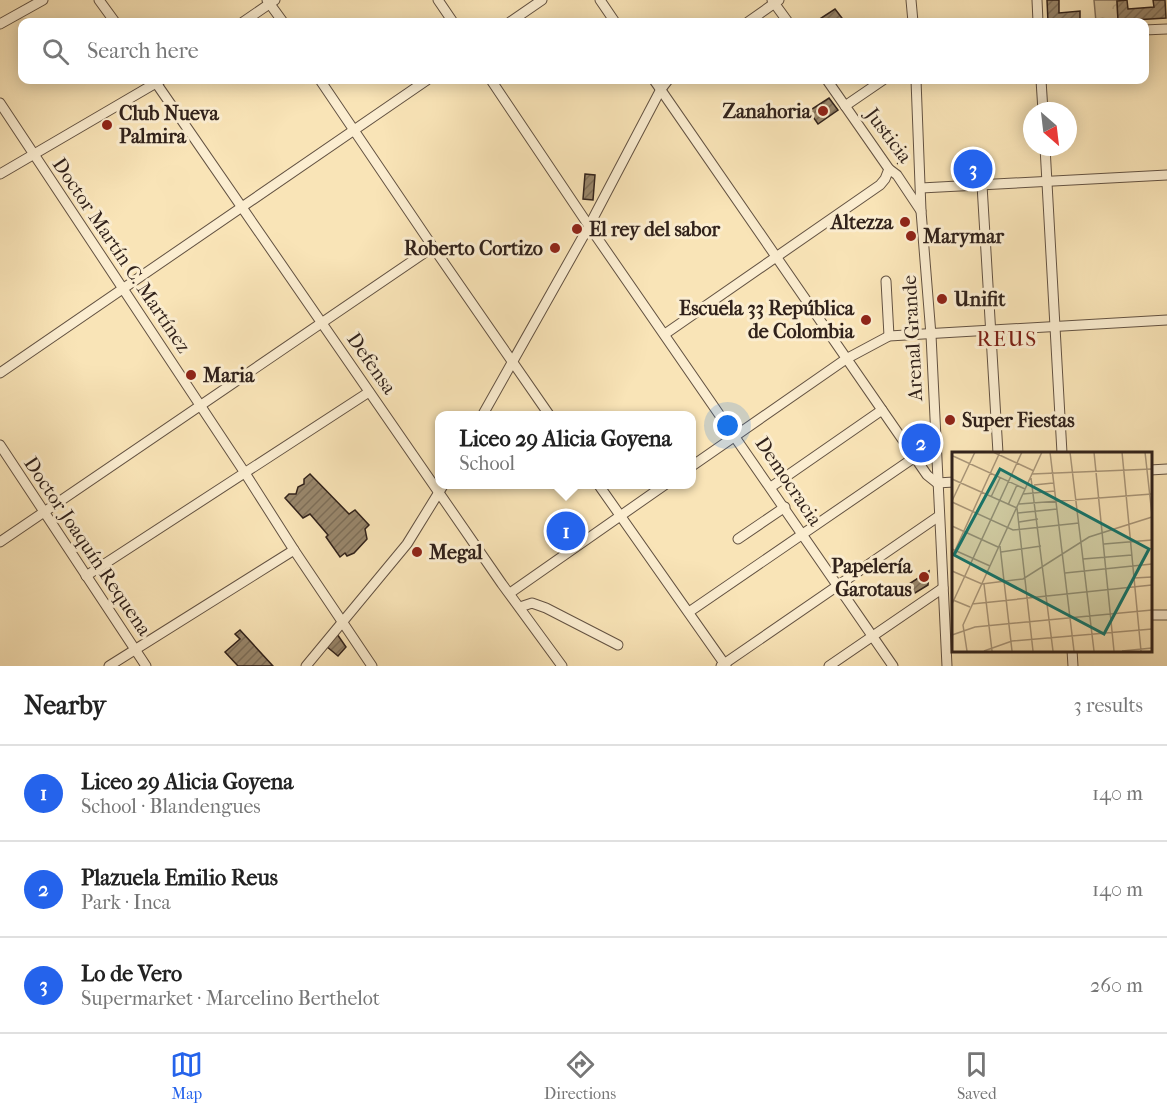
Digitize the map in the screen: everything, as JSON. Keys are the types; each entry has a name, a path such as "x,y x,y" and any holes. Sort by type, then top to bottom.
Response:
{"street":[{"path":"0,24 43,0"},
{"path":"99,0 112,18"},
{"path":"438,0 450,18"},
{"path":"516,18 542,0"},
{"path":"600,0 612,18"},
{"path":"911,0 913,18"},
{"path":"1037,0 1038,18"},
{"path":"248,18 271,1 281,18"},
{"path":"753,18 775,1 786,18"},
{"path":"1149,30 1167,29"},
{"path":"0,174 152,84"},
{"name":"Defensa","path":"159,84 369,392 435,480"},
{"path":"323,84 547,411"},
{"path":"0,373 421,84"},
{"name":"Democracia","path":"494,84 893,666"},
{"path":"657,84 927,475 937,483 952,482"},
{"path":"485,411 589,226 665,84"},
{"name":"Justicia","path":"830,84 921,211"},
{"path":"845,106 877,84"},
{"name":"Arenal Grande","path":"916,84 921,211 931,335 943,588 950,628 947,666"},
{"path":"1041,84 1042,102"},
{"name":"Doctor Martín C. Martínez","path":"0,104 372,666"},
{"path":"1046,156 1062,452"},
{"path":"665,334 880,185 889,169"},
{"path":"921,188 1167,176"},
{"path":"982,185 998,452"},
{"path":"0,542 433,247"},
{"path":"886,281 889,336"},
{"path":"696,463 846,359 889,336 1167,320"},
{"path":"86,576 369,392"},
{"path":"771,487 882,410"},
{"name":"Doctor Joaquín Requena","path":"0,445 146,666"},
{"path":"689,612 915,457"},
{"path":"1152,470 1167,469"},
{"path":"306,666 407,544 440,489"},
{"name":"Defensa","path":"442,489 519,607 562,666"},
{"path":"601,489 724,665 939,516"},
{"path":"510,593 659,489"},
{"path":"738,539 785,507"},
{"path":"109,666 294,550"},
{"path":"829,666 943,588"},
{"path":"519,607 532,603 546,608 618,645"},
{"path":"1072,651 1073,666"}],"path":[{"path":"889,169 919,149"}],"green space":[{"path":"1094,0 1117,0 1118,18 1096,18"}],"building":[{"path":"1047,0 1059,0 1059,13 1080,11 1080,18 1048,18"},
{"path":"1127,0 1128,9 1154,7 1153,0 1165,0 1166,18 1118,18 1117,1"},
{"path":"835,9 842,18 821,18"},
{"name":"Zanahoria","path":"829,98 838,110 818,124 809,111"},
{"path":"585,174 595,175 593,200 583,199"},
{"path":"310,474 349,514 355,510 369,525 365,529 367,539 354,553 347,556 345,553 340,557 326,537 328,535 310,514 303,518 285,498 289,494 296,494 298,487 304,484 304,479"},
{"name":"Papelería Garotaus","path":"929,571 928,585 915,593 909,584"},
{"path":"240,630 273,666 238,666 225,652 240,639 235,634"},
{"path":"337,634 346,647 338,656 326,646"}],"place":[{"name":"Zanahoria","path":"823,111"},
{"name":"Club Nueva Palmira","path":"107,125"},
{"name":"Lo de Vero","path":"973,169"},
{"name":"Altezza","path":"905,222"},
{"name":"El rey del sabor","path":"577,229"},
{"name":"Marymar","path":"911,236"},
{"name":"Roberto Cortizo","path":"555,248"},
{"name":"Unifit","path":"942,299"},
{"name":"Escuela 33 República de Colombia","path":"866,320"},
{"name":"Maria","path":"191,375"},
{"name":"Super Fiestas","path":"950,420"},
{"name":"Plazuela Emilio Reus","path":"921,443"},
{"name":"Liceo 29 Alicia Goyena","path":"566,531"},
{"name":"Megal","path":"417,552"},
{"name":"Papelería Garotaus","path":"924,577"}],"district":[{"name":"REUS","path":"1007,339"}]}
